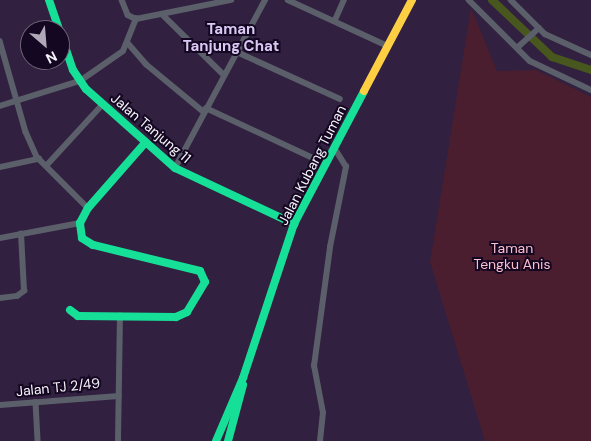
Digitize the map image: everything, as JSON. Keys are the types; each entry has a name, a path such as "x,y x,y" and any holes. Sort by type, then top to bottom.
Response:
{"street":[{"name":"Jalan Tanjung 11","path":"49,0 73,70 103,104 145,143 175,168 294,224"},
{"path":"122,0 128,15 136,19 231,0"},
{"path":"175,168 265,0"},
{"path":"288,0 388,46"},
{"path":"335,20 344,0"},
{"name":"Jalan Kubang Tuman","path":"216,441 243,378 294,224 412,0"},
{"path":"469,0 545,70 591,90"},
{"path":"510,0 537,30 558,42 591,55"},
{"path":"162,14 224,75"},
{"path":"0,106 80,80 115,57 128,43 136,19"},
{"path":"518,47 537,30"},
{"path":"0,41 31,146 39,159 88,208"},
{"path":"128,43 146,64 205,110 310,157"},
{"path":"237,52 340,98"},
{"path":"46,166 103,104"},
{"path":"70,310 78,316 182,316 199,297 205,282 204,275 200,271 87,243 82,238 80,223 88,208 145,143"},
{"path":"320,441 323,413 314,366 330,247 346,167 334,148"},
{"path":"0,167 39,159"},
{"path":"0,238 80,223"},
{"path":"0,298 17,296 24,291 21,234"},
{"path":"118,441 120,316"},
{"name":"Jalan Kubang Tuman","path":"228,441 243,378"},
{"name":"Jalan TJ 2/49","path":"0,405 119,396"},
{"path":"36,402 38,441"}],"green space":[{"name":"Taman Tengku Anis","path":"471,8 497,71 536,70 591,97 591,441 485,441 430,262"}],"waterway":[{"path":"492,0 552,57 591,70"}],"traffic: fast":[{"path":"49,0 73,70 86,89 175,168 294,224"},
{"path":"216,441 243,378 294,224 364,91"},
{"path":"70,310 78,316 176,317 187,312 205,282 200,271 93,245 82,238 80,223 88,208 145,143"},
{"path":"228,441 243,385"}],"traffic: slow":[{"path":"364,91 412,0"}],"district":[{"name":"Taman Tanjung Chat","path":"231,38"}]}
